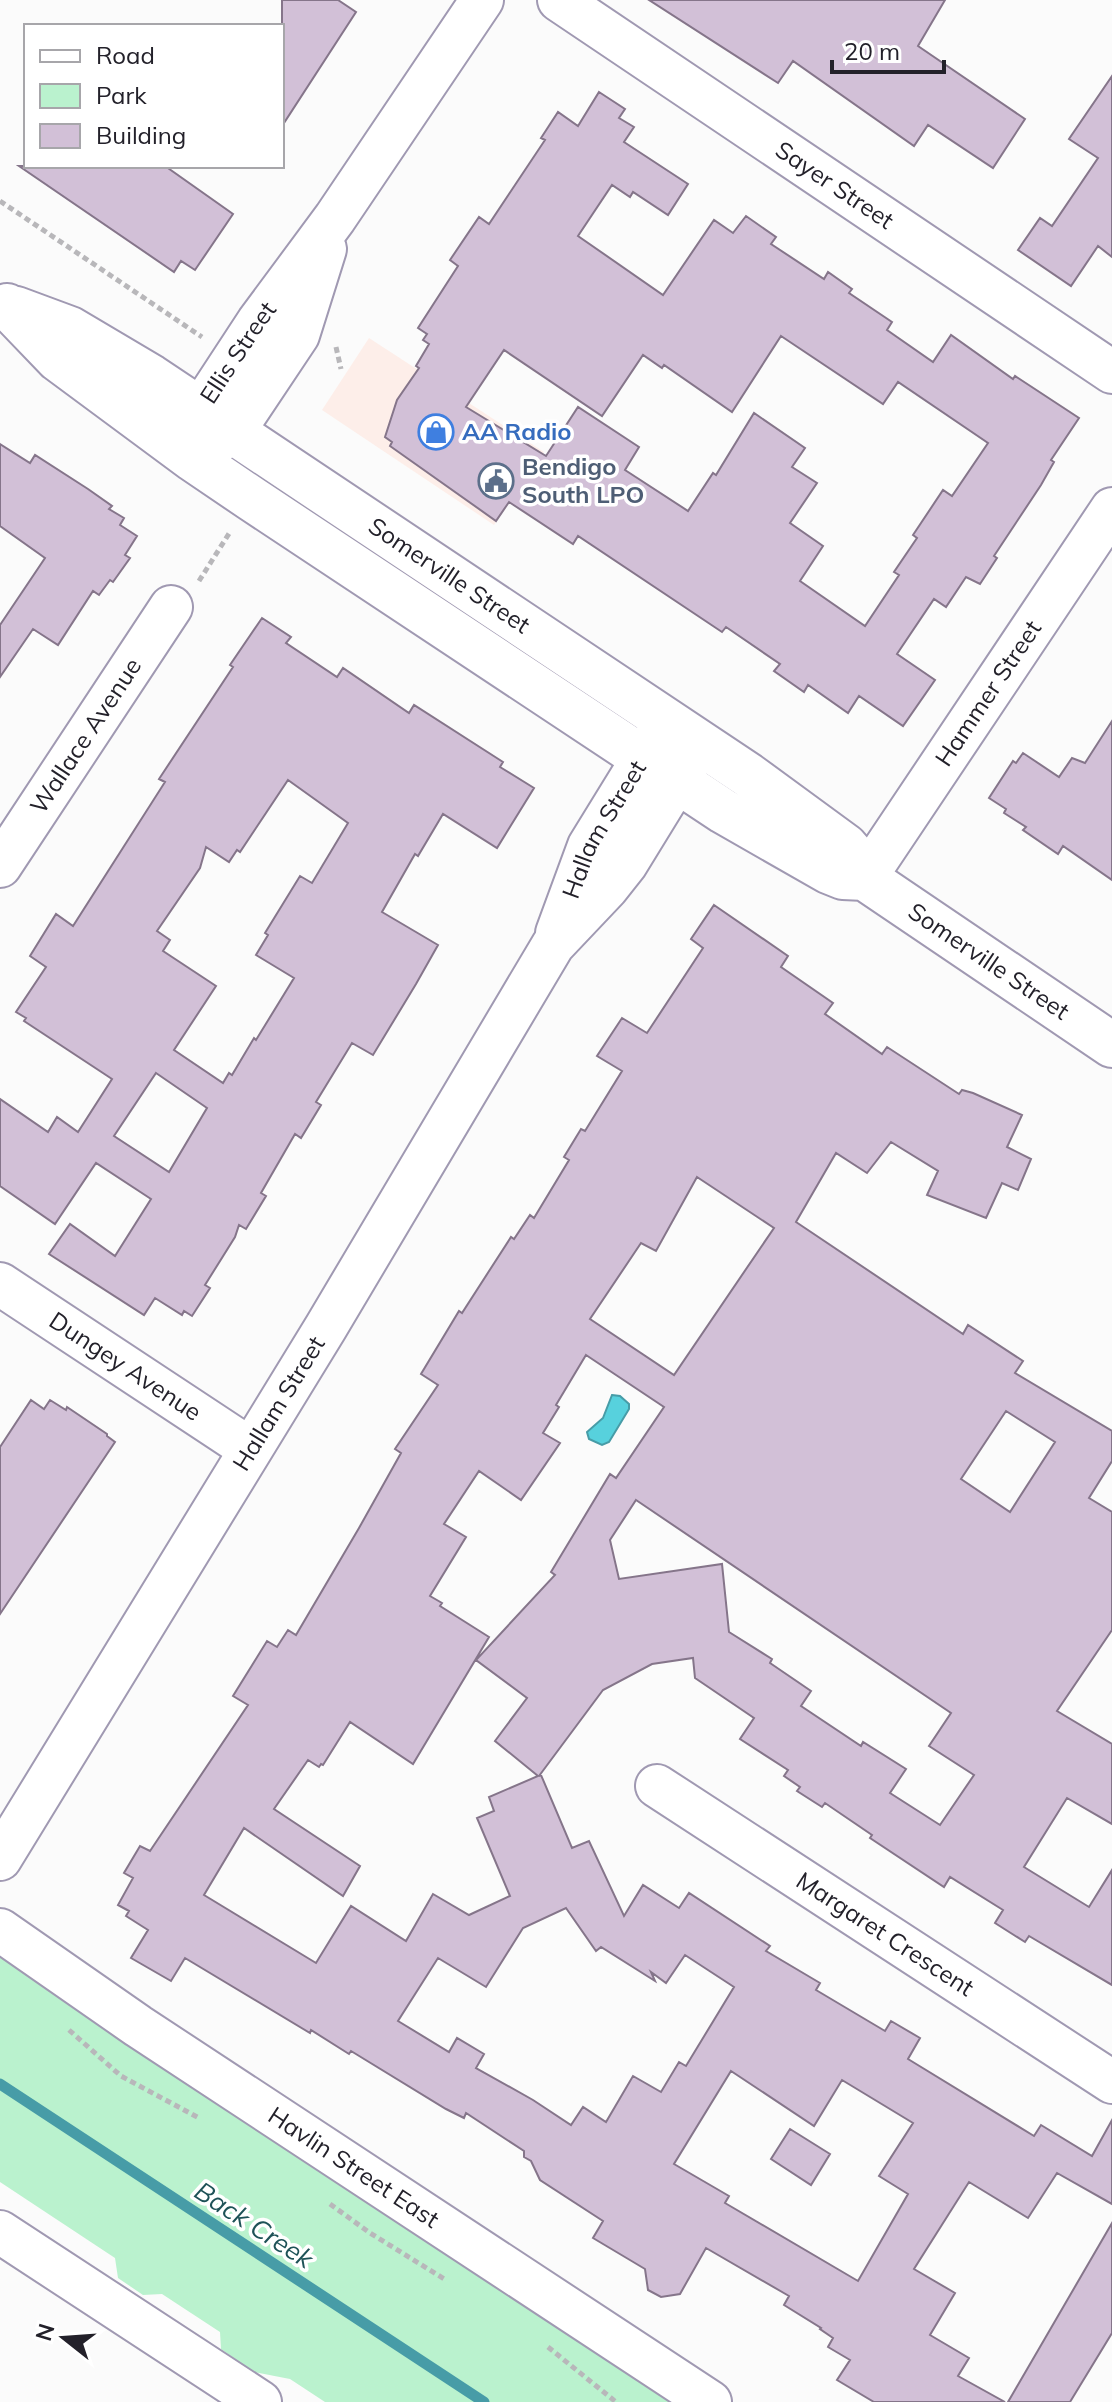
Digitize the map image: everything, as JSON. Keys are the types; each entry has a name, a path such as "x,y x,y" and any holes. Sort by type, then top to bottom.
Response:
{"street":[{"name":"Ellis Street","path":"193,459 218,420 258,322 335,218 482,0"},
{"name":"Sayer Street","path":"559,0 1112,372"},
{"name":"Somerville Street","path":"4,304 70,329 218,420 683,732 845,846 858,861 865,878"},
{"name":"Somerville Street","path":"4,304 58,359 193,459 723,811 828,871 843,877 865,878 1112,1045"},
{"name":"Hammer Street","path":"865,878 1112,509"},
{"name":"Wallace Avenue","path":"0,866 171,607"},
{"name":"Hallam Street","path":"0,1859 553,945 626,864 660,769 683,732"},
{"name":"Dungey Avenue","path":"0,1284 250,1449"},
{"name":"Margaret Crescent","path":"657,1786 1112,2082"},
{"name":"Havlin Street East","path":"0,1930 138,2026 710,2402"},
{"path":"0,2232 260,2402"}],"path":[{"path":"0,201 206,342"},
{"path":"335,341 341,369"},
{"path":"171,607 181,614 238,521"}],"shaded area":[{"path":"369,338 544,452 494,525 322,410"}],"green space":[{"path":"0,1949 679,2402 325,2402 290,2379 254,2372 221,2349 220,2332 162,2294 143,2295 118,2278 115,2258 0,2182"}],"water":[{"path":"612,1395 620,1396 629,1404 629,1409 609,1442 602,1445 589,1439 587,1432 603,1418"}],"building":[{"path":"282,0 338,0 356,12 284,123 284,24"},
{"path":"649,0 945,0 918,46 1025,119 993,168 928,125 914,146 793,61 778,83"},
{"path":"1112,76 1112,257 1098,246 1071,286 1018,250 1040,218 1052,226 1098,158 1069,139"},
{"path":"599,92 625,109 619,118 634,127 624,142 688,184 668,215 633,192 630,197 612,185 578,236 663,295 714,220 733,233 746,216 776,237 771,244 824,279 828,272 852,289 849,293 892,322 887,330 933,362 951,335 1013,379 1015,376 1079,418 1051,460 1054,462 1041,485 994,556 997,558 980,584 966,577 946,607 934,599 897,654 935,680 903,726 859,696 848,713 808,685 804,692 774,671 780,664 726,627 722,632 578,536 573,544 509,502 496,521 390,446 392,442 385,437 397,400 419,368 416,366 429,344 423,340 427,334 418,328 458,266 450,260 479,217 489,224 545,140 541,138 558,112 578,126","holes":["781,336 883,404 898,382 988,443 952,496 943,490 913,535 917,538 894,572 899,575 865,626 800,581 823,546 790,523 817,483 792,467 805,448 754,413 716,475 713,473 688,511 625,470 639,447 578,407 546,456 466,407 504,350 602,416 643,355 662,368 664,365 732,412"]},
{"path":"19,166 168,168 233,214 195,270 181,261 174,272"},
{"path":"0,444 30,463 35,455 88,489 112,506 109,509 124,518 120,525 137,536 125,555 130,558 113,582 110,580 99,595 93,591 58,645 33,629 0,677 0,625 45,558 0,526"},
{"path":"262,618 291,637 286,643 337,677 343,668 409,713 414,705 503,762 500,767 534,788 497,848 443,814 418,856 415,854 382,912 438,945 416,984 373,1055 352,1043 316,1102 321,1105 301,1138 295,1134 261,1193 266,1196 246,1229 239,1225 235,1237 205,1285 210,1288 192,1316 184,1311 182,1315 155,1298 144,1315 49,1254 70,1224 115,1256 151,1199 96,1163 55,1224 0,1186 0,1099 48,1132 57,1117 78,1132 112,1079 24,1021 26,1018 16,1012 46,967 30,956 56,914 73,926 165,782 159,779 233,667 230,665","holes":["288,780 348,823 312,883 300,876 265,933 268,935 256,955 294,978 256,1040 254,1038 232,1075 229,1073 223,1083 174,1050 216,986 163,951 170,940 157,931 200,868 206,847 229,862 237,850 240,852","156,1073 207,1108 169,1172 114,1136"]},
{"path":"1112,721 1112,880 1063,846 1058,854 1023,830 1026,827 1004,813 1006,809 989,798 1013,761 1016,763 1023,753 1059,777 1072,758 1085,763"},
{"path":"714,905 788,956 781,967 833,1003 825,1014 882,1054 887,1047 959,1094 962,1090 973,1093 1022,1115 1007,1147 1031,1159 1018,1190 1002,1183 986,1218 927,1195 938,1171 891,1142 867,1173 836,1153 796,1222 963,1334 968,1325 1023,1361 1015,1373 1112,1431 1112,1461 1089,1498 1112,1512 1112,1630 1057,1711 1112,1744 1112,1824 1067,1798 1024,1867 1089,1907 1112,1870 1112,1985 1029,1936 1025,1942 995,1923 1003,1910 950,1877 944,1887 870,1838 872,1835 825,1803 822,1807 797,1791 800,1787 784,1776 788,1770 740,1739 754,1718 695,1678 693,1658 652,1664 603,1690 539,1776 572,1848 589,1841 624,1916 643,1885 679,1908 689,1893 770,1946 766,1951 820,1983 816,1990 885,2031 891,2021 920,2038 908,2059 1034,2136 1041,2125 1092,2156 1112,2120 1112,2204 1057,2173 1028,2218 969,2182 914,2269 955,2293 930,2335 969,2358 958,2376 1005,2402 874,2402 837,2380 850,2360 828,2347 833,2338 821,2328 784,2305 789,2296 706,2248 680,2294 661,2297 648,2290 645,2269 593,2238 603,2221 540,2180 531,2161 524,2157 524,2151 466,2113 464,2118 446,2109 351,2051 349,2054 311,2030 310,2033 185,1958 171,1981 131,1958 148,1930 126,1916 129,1911 118,1905 133,1878 124,1873 140,1846 150,1851 248,1705 233,1696 267,1641 277,1647 288,1630 296,1635 359,1528 401,1453 395,1449 438,1385 421,1374 459,1311 462,1313 511,1237 514,1239 530,1215 534,1218 569,1160 564,1157 581,1129 585,1131 622,1071 597,1056 622,1018 647,1033 703,948 691,939","holes":["697,1177 774,1228 674,1375 590,1319 641,1243 656,1251","586,1355 664,1407 616,1478 610,1474 551,1572 555,1575 476,1660 527,1698 495,1741 538,1776 489,1797 494,1811 477,1818 510,1896 469,1915 433,1894 406,1941 351,1906 316,1963 204,1895 244,1828 343,1896 360,1866 274,1809 308,1760 319,1767 323,1765 350,1722 413,1764 489,1637 440,1606 442,1603 430,1596 466,1537 444,1524 479,1471 521,1500 560,1443 543,1433 559,1407 556,1405","1006,1411 1055,1442 1010,1512 961,1479","636,1500 951,1713 929,1746 974,1775 940,1825 890,1793 906,1769 863,1742 861,1746 801,1706 811,1691 770,1663 772,1659 729,1632 722,1564 619,1579 610,1540","566,1908 596,1951 601,1947 655,1981 651,1972 666,1983 685,1955 734,1987 686,2066 679,2062 661,2092 633,2076 606,2122 583,2107 571,2125 476,2068 484,2054 457,2038 449,2052 398,2021 438,1958 486,1987 523,1928","731,2071 814,2126 842,2080 913,2123 879,2176 908,2194 858,2281 725,2203 729,2196 674,2164"]},
{"path":"31,1400 44,1409 50,1400 66,1410 67,1407 115,1442 0,1614 0,1447"},
{"path":"790,2129 830,2154 811,2185 771,2159"},
{"path":"1112,2223 1112,2333 1070,2402 1008,2402"}],"waterway":[{"name":"Back Creek","path":"0,2084 484,2402"}],"place":[{"name":"AA Radio","path":"436,432"},
{"name":"Bendigo South LPO","path":"496,481"}]}
